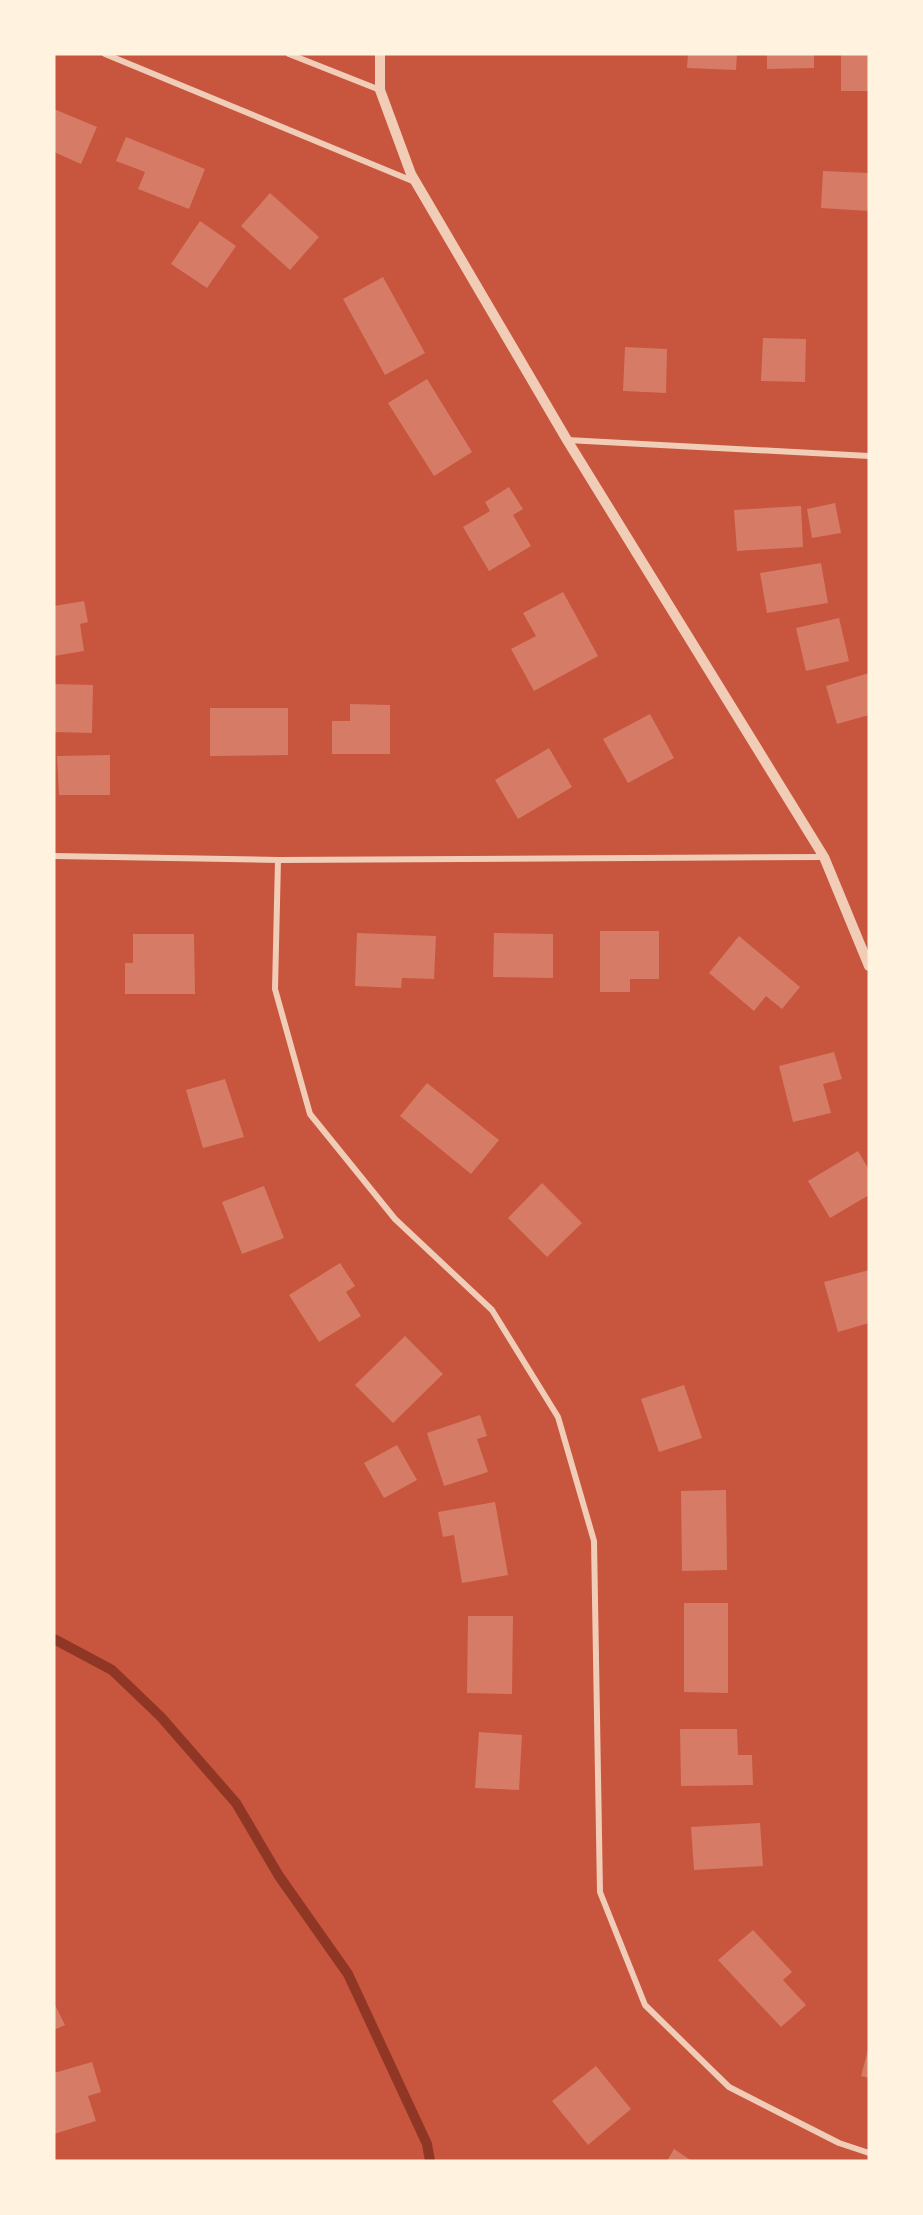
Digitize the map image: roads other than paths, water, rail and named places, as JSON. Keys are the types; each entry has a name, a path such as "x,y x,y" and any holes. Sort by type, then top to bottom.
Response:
{"street":[{"path":"105,54 416,182"},
{"path":"289,54 380,90"},
{"path":"381,54 380,90 411,174 567,440 824,856 869,966"},
{"path":"567,440 869,456"},
{"path":"54,856 278,860 824,856"},
{"path":"278,860 275,989 310,1114 395,1219 492,1310 558,1417 594,1541 600,1892 645,2005 729,2088 839,2143 869,2153"}],"waterway":[{"path":"54,1639 112,1670 161,1717 236,1803 279,1876 348,1974 427,2144 430,2161"}]}
